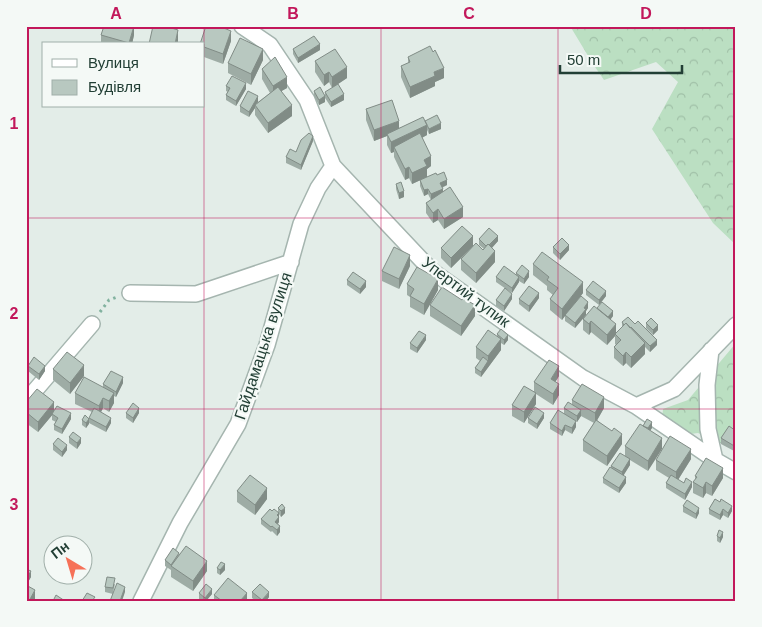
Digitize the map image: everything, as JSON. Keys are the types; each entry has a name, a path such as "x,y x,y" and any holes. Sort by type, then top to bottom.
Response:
{"street":[{"name":"Упертий тупик","path":"242,26 270,45 307,100 333,166 432,271 583,378 636,406 715,460 736,472"},
{"name":"Гайдамацька вулиця","path":"141,601 180,523 238,424 267,345 301,224 318,188 333,166"},
{"path":"130,293 196,294 291,262"},
{"path":"26,401 92,324"},
{"path":"636,406 674,388 736,325"},
{"path":"711,350 707,385 708,429 715,460"}],"path":[{"path":"92,324 109,300 130,293"}],"green space":[{"path":"570,26 736,26 736,245 713,223 652,129 678,82 656,62 604,80"},
{"path":"736,343 736,450 698,433 683,435 662,420 663,409 688,400"}],"building":[{"path":"104,26 134,26 129,42 101,35"},
{"path":"153,26 165,26 178,30 175,42 149,42"},
{"path":"206,26 219,26 231,31 223,54 205,47 205,42 201,42"},
{"path":"314,36 320,44 298,58 293,49"},
{"path":"240,38 263,49 251,74 228,63"},
{"path":"430,46 433,52 435,50 444,68 434,72 435,76 410,87 401,66 410,62 408,57"},
{"path":"335,49 347,67 332,77 329,72 324,75 315,61"},
{"path":"275,57 287,77 273,86 262,69"},
{"path":"232,76 246,83 236,101 226,95 230,88 226,86"},
{"path":"338,84 344,94 331,102 325,92"},
{"path":"278,87 292,105 268,123 255,105"},
{"path":"320,87 325,96 319,100 314,91"},
{"path":"248,91 258,96 249,112 240,106"},
{"path":"392,100 399,121 374,130 366,109"},
{"path":"437,115 441,123 429,129 425,121"},
{"path":"423,117 427,125 391,142 387,134"},
{"path":"309,133 313,136 301,165 286,157 290,149 296,152 301,140"},
{"path":"420,133 431,156 424,160 427,166 412,173 409,167 405,169 394,147"},
{"path":"444,172 447,180 440,183 443,189 431,194 428,189 424,190 420,180 436,173 437,175"},
{"path":"401,182 404,191 399,193 396,184"},
{"path":"450,187 463,207 444,219 438,209 433,213 426,203"},
{"path":"462,226 473,236 451,258 441,248"},
{"path":"489,228 498,236 486,246 479,239"},
{"path":"562,238 569,245 560,254 553,247"},
{"path":"476,243 483,250 488,244 495,251 476,273 461,259"},
{"path":"394,247 410,255 399,279 382,271"},
{"path":"542,252 583,282 562,309 550,299 558,288 547,280 549,277 533,264"},
{"path":"522,265 529,271 524,279 516,273"},
{"path":"504,266 519,277 512,288 496,277"},
{"path":"417,267 438,279 424,304 410,296 414,289 407,284"},
{"path":"353,272 366,281 360,289 347,280"},
{"path":"593,281 606,291 599,300 586,290"},
{"path":"529,286 539,293 529,306 519,299"},
{"path":"442,287 462,300 463,298 475,305 461,326 430,305"},
{"path":"505,288 512,294 504,306 496,300"},
{"path":"581,296 588,302 584,308 586,309 575,323 565,315"},
{"path":"602,302 613,311 608,317 597,308"},
{"path":"594,306 616,324 607,335 591,321 589,324 583,319"},
{"path":"628,317 635,324 638,321 657,340 650,346 631,327 626,323 624,325 622,322"},
{"path":"651,318 658,325 653,330 646,323"},
{"path":"626,323 645,343 631,357 626,352 623,356 614,347 621,340 615,334"},
{"path":"501,329 508,335 504,340 497,334"},
{"path":"488,330 501,339 488,356 476,347"},
{"path":"419,331 426,335 417,348 410,343"},
{"path":"67,352 84,365 70,383 53,369"},
{"path":"34,357 45,366 39,374 28,366"},
{"path":"483,357 488,361 481,372 475,368"},
{"path":"549,360 559,366 551,379 559,384 553,394 534,382"},
{"path":"111,371 123,377 116,392 103,384"},
{"path":"84,377 114,393 109,401 103,398 99,406 75,393"},
{"path":"582,384 604,397 595,413 572,400"},
{"path":"524,386 536,393 524,412 512,405"},
{"path":"37,389 54,402 38,422 26,412 26,402"},
{"path":"568,402 581,410 577,416 564,408"},
{"path":"133,403 139,408 133,418 126,413"},
{"path":"57,406 71,413 62,429 54,425 58,418 52,414"},
{"path":"535,407 544,413 537,424 528,418"},
{"path":"94,408 111,418 106,427 89,418"},
{"path":"558,410 576,421 572,428 565,425 562,431 550,423"},
{"path":"85,415 89,419 86,423 82,420"},
{"path":"647,419 652,422 648,428 643,426"},
{"path":"596,420 612,431 614,428 622,434 607,456 583,440"},
{"path":"640,424 662,438 648,461 625,446"},
{"path":"729,426 736,431 736,447 721,438"},
{"path":"73,432 81,438 77,443 69,437"},
{"path":"670,436 691,449 676,472 656,460"},
{"path":"58,438 67,445 62,452 53,444"},
{"path":"620,453 630,459 622,472 611,466"},
{"path":"706,458 723,468 712,486 706,482 703,488 693,482"},
{"path":"610,467 626,477 619,488 603,478"},
{"path":"250,475 267,488 255,505 237,491"},
{"path":"671,475 684,483 686,478 692,482 685,494 666,483"},
{"path":"715,499 720,502 721,499 732,506 728,513 723,509 720,515 709,509"},
{"path":"687,500 699,508 696,514 683,506"},
{"path":"282,504 285,508 281,511 278,508"},
{"path":"270,509 272,511 274,509 279,513 277,515 279,517 275,522 280,526 277,530 261,519"},
{"path":"719,530 723,532 720,538 717,536"},
{"path":"186,546 207,561 193,581 171,566"},
{"path":"173,548 179,553 171,565 165,560"},
{"path":"221,562 225,564 220,570 217,568"},
{"path":"26,569 31,571 28,576 26,575"},
{"path":"107,577 115,578 113,588 105,587"},
{"path":"228,578 247,593 240,601 222,601 214,595"},
{"path":"117,583 125,587 120,601 110,601"},
{"path":"206,584 212,589 205,598 199,593"},
{"path":"260,584 269,592 262,600 252,592"},
{"path":"26,585 35,590 29,601 26,601"},
{"path":"87,593 95,597 92,601 82,601"},
{"path":"56,595 65,601 53,601"}]}
